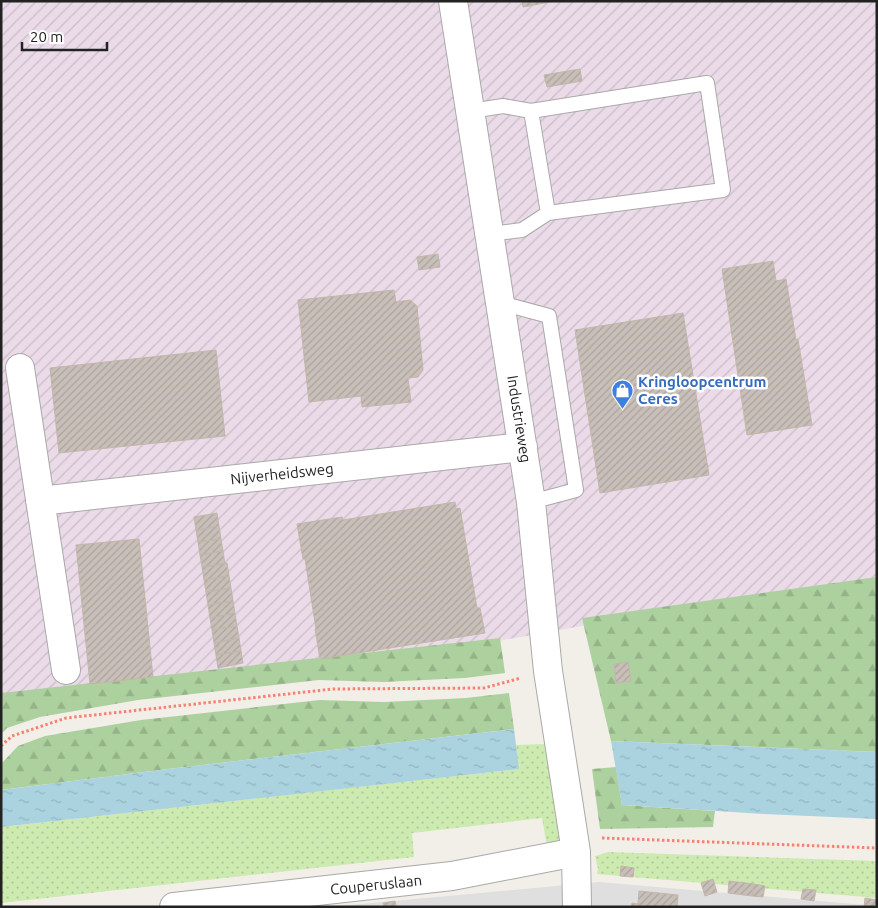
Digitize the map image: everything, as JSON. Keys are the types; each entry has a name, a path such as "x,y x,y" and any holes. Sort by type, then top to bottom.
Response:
{"street":[{"name":"Industrieweg","path":"453,1 531,502 548,671 575,845 577,907"},
{"path":"20,368 66,670"},
{"name":"Nijverheidsweg","path":"40,501 523,447"},
{"name":"Couperuslaan","path":"174,907 452,876 575,845"}],"lane":[{"path":"471,111 503,106 531,111 707,83 723,190 548,213 522,230 490,234"},
{"path":"531,111 548,213"},
{"path":"501,303 549,316 576,490 531,502"}],"path":[{"path":"1,746 12,736 66,718 333,690 484,688 548,671"},
{"path":"575,845 877,848"}],"shaded area":[{"path":"1,1 877,1 877,581 588,625 498,641 1,701"},
{"path":"599,882 877,906 877,907 329,907"}],"green space":[{"path":"877,577 877,752 611,741 582,618"},
{"path":"500,638 505,673 465,678 383,682 319,680 138,700 40,717 7,728 1,734 1,693"},
{"path":"509,693 514,729 1,790 1,764 18,746 45,736 141,720 320,700 384,702 466,698"},
{"path":"545,744 560,842 548,852 542,818 412,833 414,857 1,903 1,827 518,769 516,745"},
{"path":"616,767 622,805 715,811 713,827 600,829 592,769"},
{"path":"608,852 877,861 877,898 597,874 598,869 595,856"}],"water":[{"path":"514,729 519,769 1,827 1,790"},
{"path":"611,741 877,752 877,819 622,805"}],"building":[{"path":"522,1 555,1 523,7"},
{"path":"580,69 582,81 547,87 544,75"},
{"path":"438,254 440,267 419,270 417,257"},
{"path":"773,261 776,281 786,279 812,425 747,435 722,269"},
{"path":"394,290 396,302 410,300 417,306 423,370 418,377 408,378 411,402 362,407 361,396 309,402 298,300"},
{"path":"683,313 709,475 600,493 575,330"},
{"path":"216,350 225,436 59,453 50,368"},
{"path":"455,502 456,509 460,508 477,608 480,608 485,633 320,659 305,559 303,559 297,524 342,517 343,520"},
{"path":"217,513 219,526 196,530 194,517"},
{"path":"219,526 221,539 198,542 196,530"},
{"path":"139,539 153,677 90,684 76,545"},
{"path":"221,539 223,551 200,555 198,542"},
{"path":"223,551 225,564 202,567 200,555"},
{"path":"227,563 229,576 204,580 202,567"},
{"path":"229,576 231,588 206,592 204,580"},
{"path":"231,588 233,601 208,605 206,592"},
{"path":"233,601 235,613 210,618 208,605"},
{"path":"235,613 237,626 212,630 210,618"},
{"path":"237,626 239,638 214,643 212,630"},
{"path":"239,638 241,651 216,655 214,643"},
{"path":"241,651 243,663 218,668 216,655"},
{"path":"628,662 631,681 616,683 614,664"},
{"path":"621,866 634,868 633,877 620,876"},
{"path":"713,879 717,892 705,896 701,883"},
{"path":"729,881 754,884 752,896 728,893"},
{"path":"754,884 765,886 763,897 752,896"},
{"path":"803,889 816,890 814,901 801,899"},
{"path":"639,891 678,895 677,907 631,907 632,903 638,904"},
{"path":"865,898 877,900 876,907 864,907"},
{"path":"395,901 396,907 384,907 383,903"}],"place":[{"name":"Kringloopcentrum Ceres","path":"622,410"}]}
